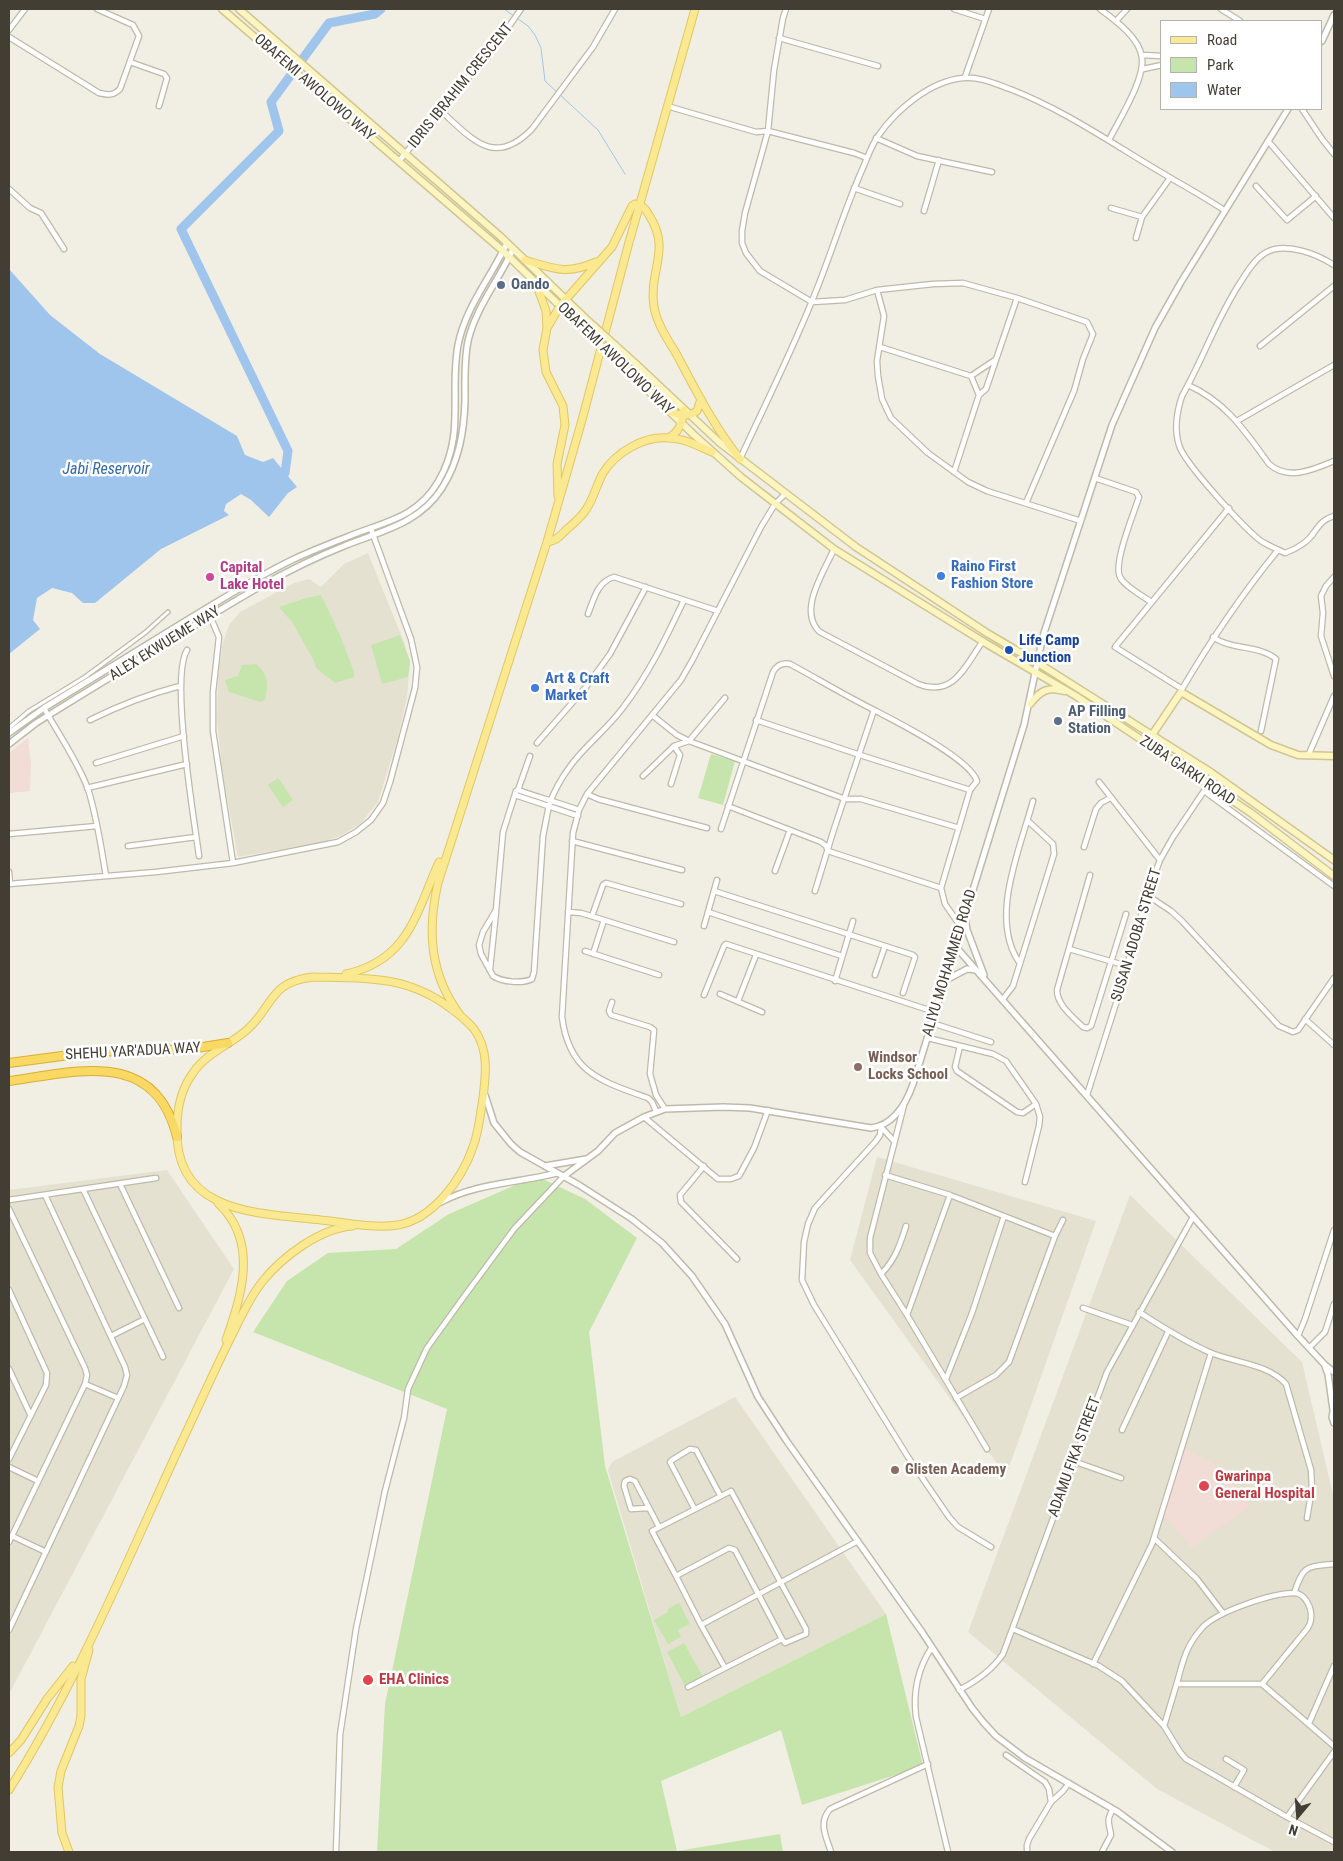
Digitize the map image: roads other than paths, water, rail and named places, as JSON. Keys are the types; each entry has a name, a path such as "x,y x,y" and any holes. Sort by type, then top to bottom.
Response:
{"highway":[{"name":"SHEHU YAR'ADUA WAY","path":"9,1063 92,1052 196,1049 228,1043"},
{"name":"SHEHU YAR'ADUA WAY","path":"9,1082 86,1070 115,1072 150,1088 161,1100 171,1118 176,1137"}],"main road":[{"name":"OBAFEMI AWOLOWO WAY","path":"222,9 510,257 669,411"},
{"name":"OBAFEMI AWOLOWO WAY","path":"239,9 507,243 636,364 685,416 712,452 834,549 1036,672"},
{"path":"212,1198 233,1208 253,1213 366,1225 386,1226 403,1224 423,1214 436,1204 460,1174 473,1148 484,1089 486,1064 483,1046 472,1027 450,1002 439,978 432,950 433,903 451,837 500,692 547,542 695,9"},
{"path":"547,328 560,306 601,260 616,239 632,206 635,204 640,205 647,210 660,236 660,254 652,291 656,317 720,433 740,459"},
{"path":"525,260 562,270 583,267 601,260"},
{"path":"536,283 544,302 547,328 543,350 546,372 561,401 565,424 557,464 558,500"},
{"path":"547,542 558,538 581,516 588,507 604,471 619,455 639,444 674,435 685,416 697,411 701,399"},
{"path":"669,411 685,416"},
{"name":"OBAFEMI AWOLOWO WAY","path":"685,416 856,547 1038,663"},
{"path":"668,438 688,442 712,452"},
{"name":"ZUBA GARKI ROAD","path":"1038,663 1209,771 1334,860"},
{"name":"ZUBA GARKI ROAD","path":"1036,672 1076,696 1251,813 1334,876"},
{"path":"1030,704 1044,690 1056,689 1076,696"},
{"path":"1181,690 1271,745 1298,755 1334,756"},
{"name":"ZUBA GARKI ROAD","path":"1152,735 1181,690"},
{"path":"334,977 370,966 388,955 403,940 414,923 451,837"},
{"path":"217,1365 239,1301 243,1258 240,1238 229,1215 194,1183 182,1162 176,1137 180,1100 188,1079 208,1056 252,1025 272,996 286,984 302,978 374,978 403,984 432,996 460,1015"},
{"path":"9,1790 28,1760 83,1654 217,1365 248,1304 261,1283 293,1251 323,1235 350,1226 366,1225"},
{"path":"64,1852 64,1838 58,1800 59,1778 79,1726 83,1671 100,1618"},
{"path":"9,1753 21,1740 47,1699 83,1654"},
{"path":"64,1838 69,1852"}],"street":[{"path":"9,30 24,9"},
{"path":"9,37 99,92 108,95 115,94 120,89 139,36 136,28 97,9"},
{"name":"IDRIS IBRAHIM CRESCENT","path":"399,162 507,30 521,9"},
{"path":"441,111 477,142 489,147 498,149 509,147 521,140 532,130 593,47 614,9"},
{"path":"786,9 779,38 768,131 745,213 742,243 746,253 760,271 812,302 845,300 877,290 963,283 1017,298 1087,322 1092,334 1074,391 1026,503"},
{"path":"954,9 985,20"},
{"path":"964,77 988,9"},
{"path":"1100,9 1130,35 1142,55 1143,69 1109,140"},
{"path":"1116,21 1126,9"},
{"path":"1221,9 1238,20"},
{"path":"1323,39 1334,15"},
{"path":"779,38 878,66"},
{"path":"1142,55 1160,56"},
{"path":"130,62 164,74 167,78 160,106"},
{"path":"1143,69 1160,65"},
{"path":"740,459 812,302 854,188 876,138 891,118 910,101 931,89 964,77 993,82 1027,96 1055,109 1109,140 1170,178 1199,193 1224,210"},
{"path":"667,106 756,132 768,131 867,158"},
{"name":"ALIYU MOHAMMED ROAD","path":"881,1127 892,1119 904,1104 913,1084 1030,704 1044,633 1112,425 1155,328 1180,282 1287,110"},
{"path":"1303,110 1334,154"},
{"path":"876,138 910,154 992,172"},
{"path":"1268,141 1334,218"},
{"path":"924,212 940,160"},
{"path":"1136,238 1142,217 1170,178"},
{"path":"1256,186 1287,220 1316,196"},
{"path":"854,188 900,204"},
{"path":"9,189 30,208 41,213 64,249"},
{"path":"1111,208 1142,217"},
{"name":"ALEX EKWUEME WAY","path":"9,733 44,708 265,574 296,558 401,517 417,506 432,491 444,471 454,440 456,360 461,333 472,307 507,243"},
{"path":"1334,265 1316,255 1294,250 1275,249 1266,253 1249,269 1222,313 1182,396 1176,418 1179,446 1185,459 1256,536 1278,550 1285,553 1294,550 1315,531 1319,524 1334,516"},
{"name":"ALEX EKWUEME WAY","path":"9,744 48,716 269,580 299,565 404,524 421,512 437,496 458,455 463,429 464,375 469,338 481,308 513,250"},
{"path":"1260,346 1334,286"},
{"path":"877,290 884,316 877,361 878,376 882,399 891,418 928,452 968,482 987,491 1081,521"},
{"path":"954,472 979,395 986,389 1017,298"},
{"path":"880,347 970,376 979,395"},
{"path":"970,376 996,359"},
{"path":"1237,421 1334,365"},
{"path":"1188,385 1203,392 1237,421 1269,464 1275,469 1283,472 1300,472 1315,469 1334,461"},
{"path":"1095,478 1136,492 1139,498 1123,544 1119,574 1124,582 1151,602"},
{"path":"656,1112 648,1098 596,1078 578,1060 570,1047 564,1031 562,1017 572,841 579,810 588,794 681,680 761,527 775,504 785,494"},
{"path":"1229,508 1115,647 1181,690 1234,605 1278,550"},
{"path":"9,872 9,884 194,868 233,863 322,846 343,840 364,827 383,803 390,782 415,688 417,667 411,639 371,529"},
{"path":"834,549 814,594 811,606 811,618 814,627 820,632 927,688 945,687 953,682 983,641"},
{"path":"588,614 599,587 607,579 614,577 718,611"},
{"path":"1334,577 1326,586 1321,596 1323,613 1321,636 1334,676"},
{"path":"537,743 586,686 610,654 646,587"},
{"path":"496,910 479,945 481,954 497,978 528,982 532,980 534,972 544,829 549,803 572,764 621,710 640,685 655,661 684,600"},
{"path":"207,609 219,637 214,678 213,731 233,863"},
{"path":"9,728 29,711 85,677 146,632 168,612"},
{"path":"1213,637 1224,644 1261,652 1276,659 1261,731"},
{"path":"188,650 183,661 180,686 187,764 199,856"},
{"path":"721,829 742,760 773,672 780,664 785,663 929,740 970,770 977,781 970,790 941,888 944,904 961,927"},
{"path":"90,720 117,706 180,686"},
{"path":"1308,756 1334,696"},
{"path":"643,776 674,746 689,742 725,698"},
{"path":"44,708 74,758 87,788 97,826 106,876"},
{"path":"815,891 874,710"},
{"path":"652,715 689,742 845,799 861,799 959,828"},
{"path":"756,720 970,790"},
{"path":"96,763 184,736"},
{"path":"671,784 680,756 674,746"},
{"path":"490,970 503,832 530,756"},
{"path":"87,788 187,764"},
{"path":"1099,782 1160,860"},
{"name":"SUSAN ADOBA STREET","path":"1087,1095 1147,895 1160,860 1208,784"},
{"path":"1204,791 1334,886"},
{"path":"516,792 549,803 579,810"},
{"path":"588,794 598,799 707,828"},
{"path":"1084,846 1096,809 1101,802 1110,798"},
{"path":"1020,962 1009,942 1006,918 1009,888 1033,801"},
{"path":"549,803 578,816"},
{"path":"728,806 821,842 828,851 941,888"},
{"path":"1003,999 1013,986 1054,849 1053,844 1028,821"},
{"path":"9,834 97,826"},
{"path":"775,871 790,830"},
{"path":"128,846 196,837"},
{"path":"572,841 682,870"},
{"path":"1090,875 1057,990 1057,998 1083,1027 1091,1026 1126,914"},
{"path":"704,926 717,880"},
{"path":"592,916 604,883 681,904"},
{"path":"714,891 913,955 915,957 903,993"},
{"path":"1147,895 1182,921 1279,1026 1294,1032 1298,1030 1334,978"},
{"path":"568,912 592,916 674,942"},
{"path":"708,912 842,956"},
{"path":"965,915 967,930 986,980"},
{"path":"593,954 604,920"},
{"path":"836,981 853,921"},
{"path":"704,995 725,944 936,1012"},
{"path":"875,975 885,946"},
{"path":"955,946 1298,1336 1334,1372"},
{"path":"1069,949 1127,966"},
{"path":"585,951 659,975"},
{"path":"738,1001 756,955"},
{"path":"945,980 967,969 977,970"},
{"path":"720,994 762,1012"},
{"path":"612,1002 609,1011 611,1015 650,1027 654,1030 650,1074 656,1095 664,1109"},
{"path":"1305,1020 1334,1045"},
{"path":"932,1023 991,1042"},
{"path":"928,1038 993,1054 1006,1061 1036,1104 1040,1118 1039,1126 1025,1182"},
{"path":"960,1046 955,1067 957,1071 1017,1112 1023,1113 1036,1104"},
{"path":"484,1089 490,1113 502,1134 520,1152 564,1176 646,1230 662,1243 692,1276 725,1324 758,1397 972,1708 996,1736 1025,1758 1113,1809 1172,1852"},
{"path":"904,1104 870,1238 870,1253 987,1449"},
{"path":"336,1852 340,1735 356,1629 385,1491 404,1418 408,1389 427,1348 514,1229 564,1176 588,1159 615,1133 644,1117 664,1109 723,1107 768,1110 862,1128 881,1127"},
{"path":"644,1117 718,1179 731,1179 739,1176 754,1148 768,1110"},
{"path":"881,1127 894,1141"},
{"path":"881,1127 876,1141 815,1208 808,1224 804,1242 802,1280 814,1304 908,1457 949,1517 958,1527 991,1547"},
{"path":"545,1166 588,1159"},
{"path":"704,1166 679,1198 737,1259"},
{"path":"436,1204 473,1189 557,1173"},
{"path":"885,1175 950,1195 1055,1236"},
{"path":"9,1200 156,1178"},
{"path":"120,1184 179,1308"},
{"path":"82,1189 163,1357"},
{"path":"9,1630 127,1375 126,1367 45,1195"},
{"path":"907,1315 950,1195"},
{"path":"9,1208 85,1368 87,1376 85,1384 9,1542"},
{"path":"946,1379 972,1313 1004,1216"},
{"name":"ADAMU FIKA STREET","path":"960,1690 977,1681 999,1660 1106,1372 1193,1217"},
{"path":"956,1398 996,1375 1009,1362 1055,1236 1063,1220"},
{"path":"881,1274 896,1255 906,1226"},
{"path":"1298,1336 1334,1230"},
{"path":"9,1290 47,1373 46,1385 9,1459"},
{"path":"1309,1348 1325,1332 1334,1304"},
{"path":"1083,1308 1132,1325"},
{"path":"1139,1312 1168,1332 1212,1353 1279,1376 1286,1384 1312,1470 1308,1518"},
{"path":"111,1336 145,1319"},
{"path":"1122,1430 1168,1332"},
{"path":"1093,1664 1154,1538 1212,1353"},
{"path":"1325,1365 1334,1407 1332,1417 1334,1423"},
{"path":"9,1369 30,1414"},
{"path":"85,1384 118,1398"},
{"path":"694,1508 670,1462 690,1449 696,1450 720,1495"},
{"path":"1073,1461 1121,1478"},
{"path":"9,1467 38,1481"},
{"path":"648,1508 631,1508 624,1486 625,1481 630,1479 635,1481 659,1527"},
{"path":"676,1576 732,1548 737,1552 782,1640 785,1643 789,1642 803,1636 807,1632 732,1492 729,1490 652,1531 725,1668"},
{"path":"12,1536 46,1552"},
{"path":"1154,1538 1197,1579 1223,1613"},
{"path":"702,1625 858,1541"},
{"path":"1294,1593 1300,1576 1306,1568 1334,1564"},
{"path":"1164,1726 1183,1659 1192,1640 1204,1626 1223,1613 1258,1601 1294,1593 1299,1594 1306,1600 1311,1610 1311,1620 1308,1629 1262,1684"},
{"path":"1012,1629 1093,1664 1122,1681 1164,1726 1186,1759 1334,1842"},
{"path":"688,1687 782,1640"},
{"path":"932,1648 927,1655 916,1685 914,1700 916,1717 948,1852"},
{"path":"1309,1723 1334,1666"},
{"path":"1177,1684 1262,1684 1334,1746"},
{"path":"1287,1817 1334,1752"},
{"path":"1006,1755 1044,1782 1049,1789 1051,1802"},
{"path":"1226,1759 1244,1770 1234,1787"},
{"path":"831,1852 824,1826 824,1817 830,1809 928,1764"},
{"path":"1027,1852 1029,1839 1051,1802 1069,1783"},
{"path":"1102,1852 1111,1835 1108,1818 1113,1809"}],"water":[{"name":"Jabi Reservoir","path":"9,269 50,315 100,354 237,436 245,455 263,462 273,458 297,487 288,493 269,517 251,500 241,494 226,504 224,511 229,515 161,549 95,603 83,603 72,593 52,588 37,598 33,620 40,629 9,654"}],"waterway":[{"path":"285,473 288,451 181,229 279,131 271,102 329,23 375,14 381,9"},
{"path":"504,9 528,26 535,35 541,48 545,81 598,130 625,174"}],"place":[{"name":"Oando","path":"501,285"},
{"name":"Raino First Fashion Store","path":"941,576"},
{"name":"Capital Lake Hotel","path":"210,577"},
{"name":"Life Camp Junction","path":"1009,650"},
{"name":"Art & Craft Market","path":"535,688"},
{"name":"AP Filling Station","path":"1058,721"},
{"name":"Windsor Locks School","path":"858,1067"},
{"name":"Glisten Academy","path":"895,1470"},
{"name":"Gwarinpa General Hospital","path":"1204,1486"},
{"name":"EHA Clinics","path":"368,1680"}]}
